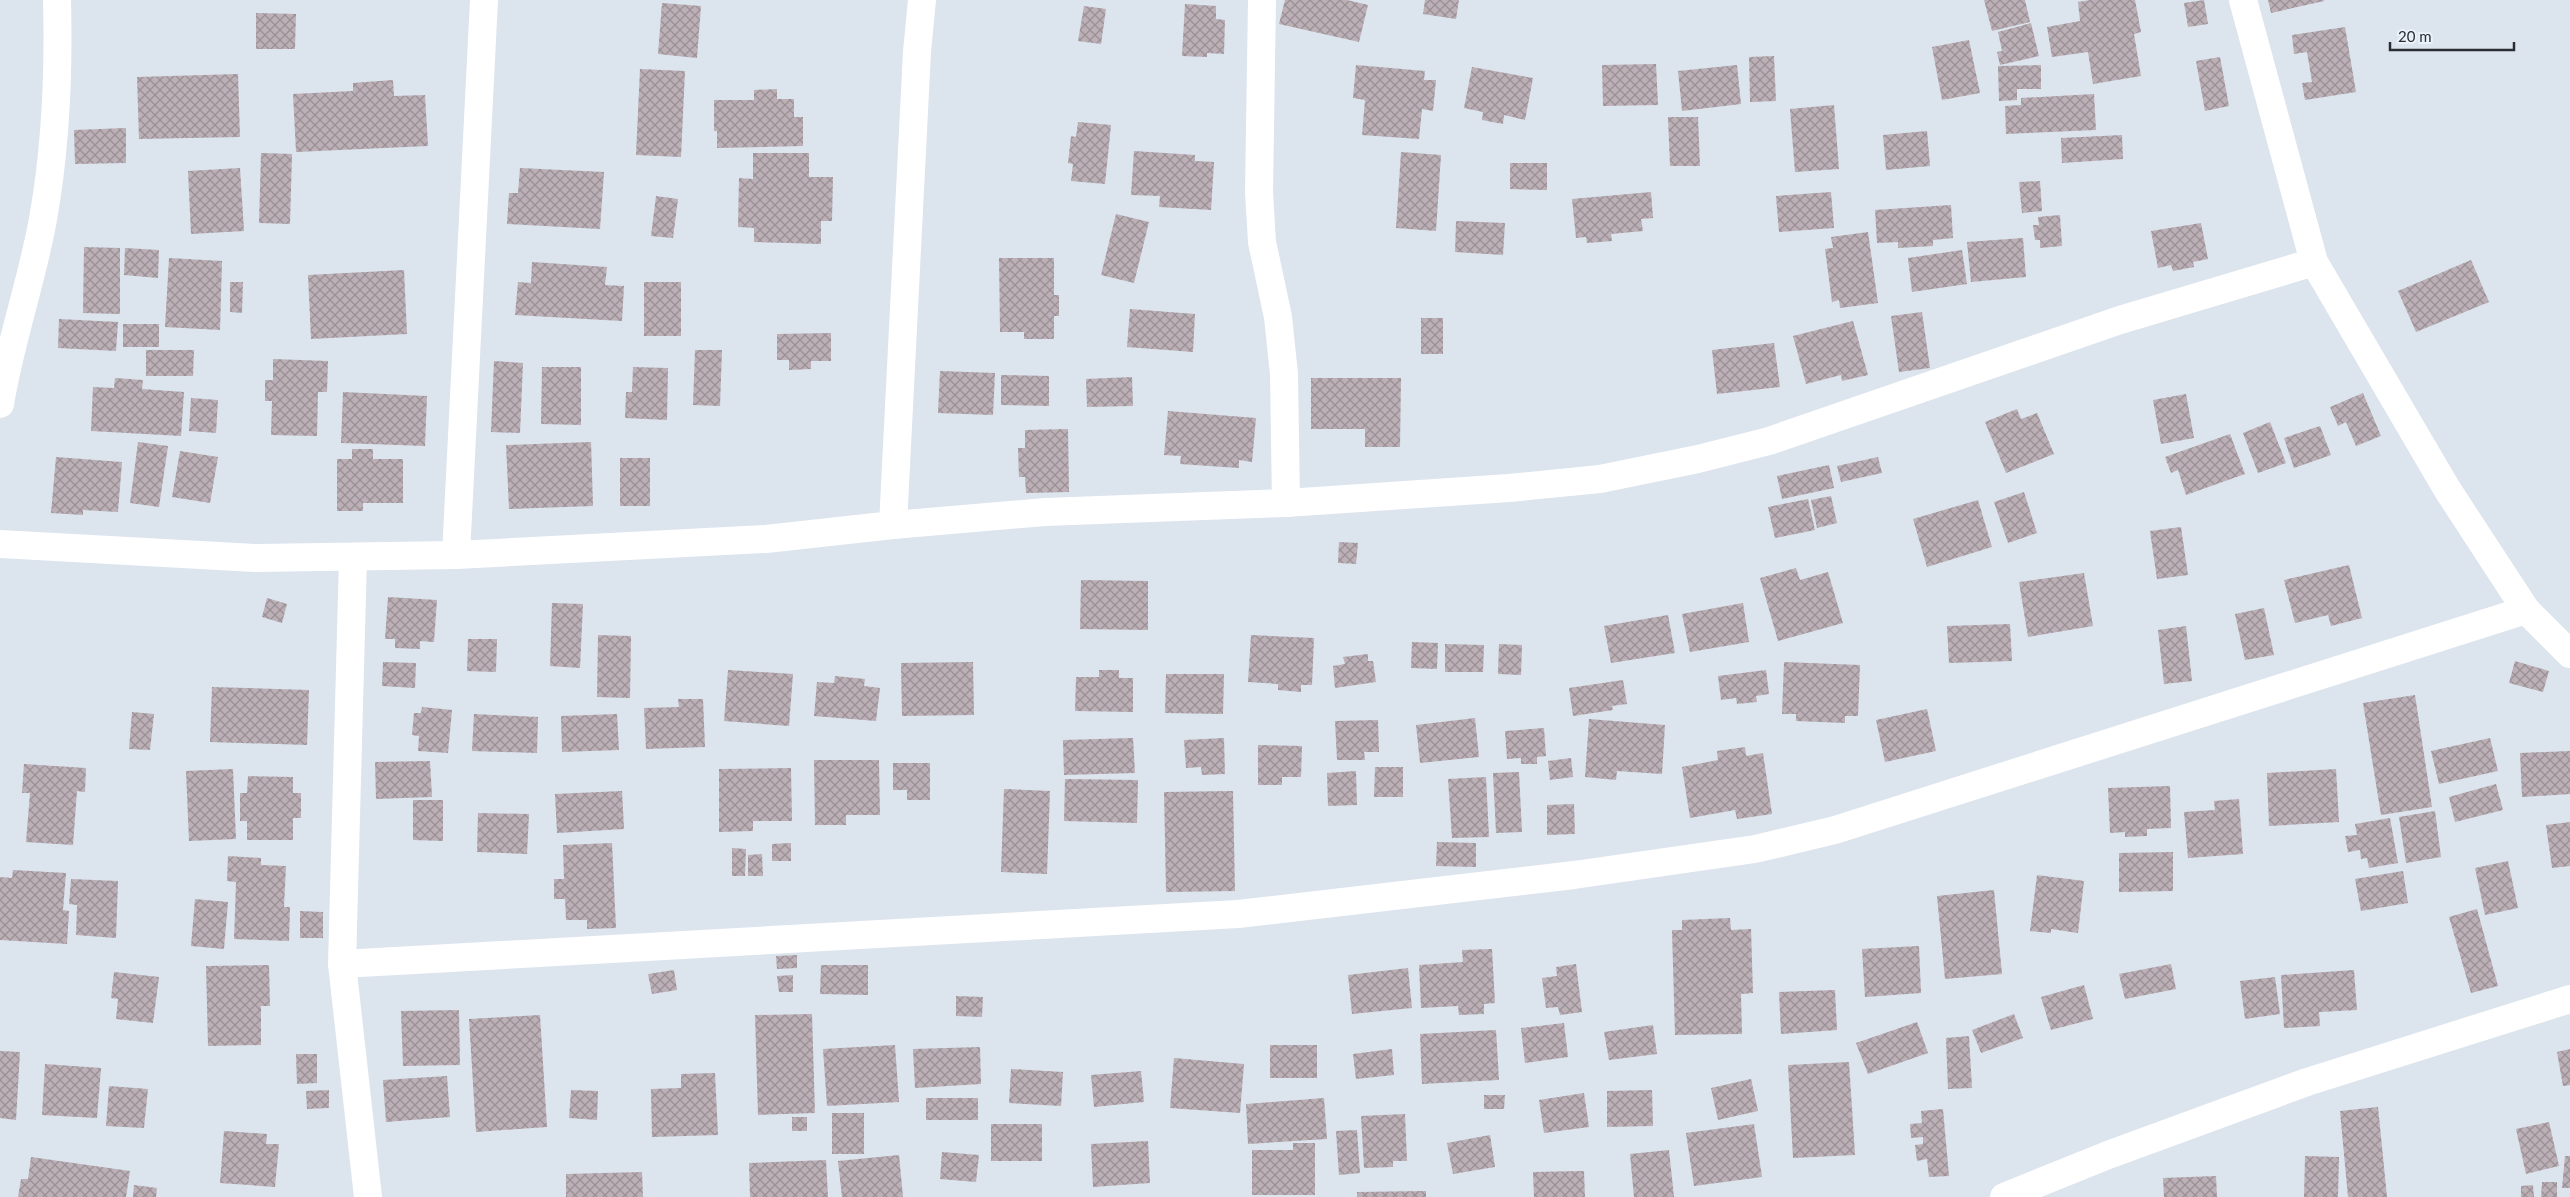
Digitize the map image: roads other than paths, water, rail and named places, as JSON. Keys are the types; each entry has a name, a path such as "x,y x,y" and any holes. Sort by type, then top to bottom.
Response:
{"street":[{"path":"0,404 42,220 54,145 58,73 57,0"},
{"path":"456,555 484,0"},
{"path":"893,525 917,52 922,0"},
{"path":"1262,0 1259,192 1262,242 1278,317 1284,374 1286,503"},
{"path":"2243,0 2314,262 2447,489 2526,610 2570,654"},
{"path":"0,544 255,558 456,555 766,539 893,525 1045,512 1286,503 1600,479 1698,459 1769,441 2120,320 2314,262"},
{"path":"353,557 342,964 368,1197"},
{"path":"342,964 1238,914 1574,875 1756,849 1835,830 2526,610"},
{"path":"2004,1197 2108,1154 2307,1082 2570,999"}]}
